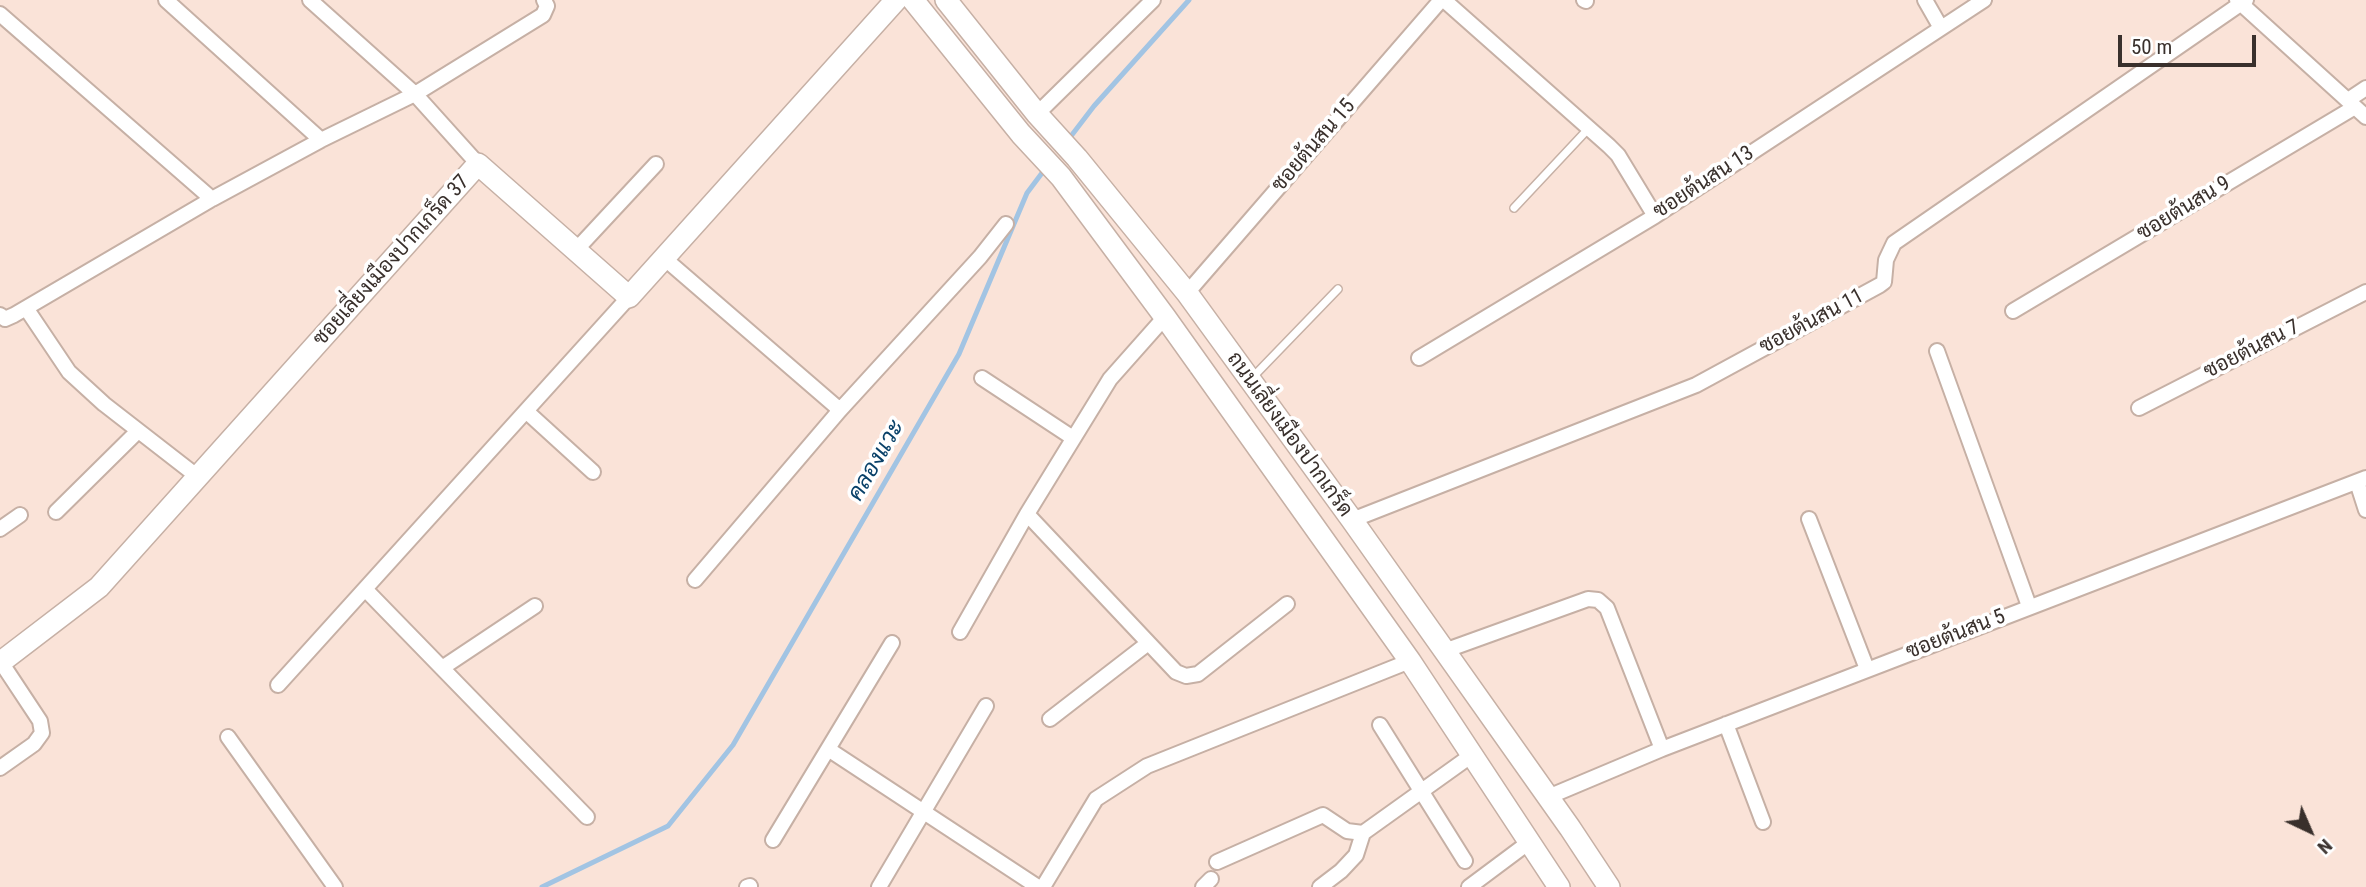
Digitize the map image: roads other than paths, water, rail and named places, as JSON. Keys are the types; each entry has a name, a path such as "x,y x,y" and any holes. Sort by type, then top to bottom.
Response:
{"main road":[{"path":"629,297 896,0"},
{"name":"ถนนเลี่ยงเมืองปากเกร็ด","path":"913,0 1021,134 1061,177 1165,317 1410,661 1559,887"},
{"name":"ถนนเลี่ยงเมืองปากเกร็ด","path":"946,0 1187,293 1352,520 1609,887"},
{"name":"ซอยเลี่ยงเมืองปากเกร็ด 37","path":"1,662 99,587 478,164 629,297"},
{"path":"1570,828 1617,887"}],"street":[{"path":"166,0 321,140"},
{"path":"310,0 415,94 478,164"},
{"path":"0,315 5,319 26,308 212,199 321,140 415,94 543,16 547,6 544,0"},
{"path":"1039,116 1153,0"},
{"path":"1442,0 1618,155 1655,216"},
{"name":"ซอยต้นสน 15","path":"1187,293 1442,0"},
{"path":"1926,0 1941,27"},
{"name":"ซอยต้นสน 13","path":"1419,358 1655,216 1984,0"},
{"path":"2241,1 2356,108"},
{"name":"ซอยต้นสน 11","path":"1352,520 1696,385 1880,285 1884,282 1889,251 1894,243 2241,1"},
{"path":"0,14 212,199"},
{"name":"ซอยต้นสน 9","path":"2013,311 2356,108 2366,88"},
{"path":"576,250 656,164"},
{"path":"695,580 840,410 980,257 1006,224"},
{"path":"664,258 840,410"},
{"name":"ซอยต้นสน 7","path":"2139,408 2366,292"},
{"path":"278,685 629,297"},
{"path":"26,308 69,372 198,477"},
{"path":"960,632 1027,514 1110,379 1165,317"},
{"path":"1937,351 2029,606"},
{"path":"982,378 1073,438"},
{"path":"526,411 593,472"},
{"path":"56,512 138,430"},
{"path":"2361,480 2366,510"},
{"name":"ซอยต้นสน 5","path":"1548,797 1867,669 2361,480"},
{"path":"1027,514 1147,644 1175,672 1186,676 1198,674 1287,604"},
{"path":"0,530 20,515"},
{"path":"1809,519 1867,669"},
{"path":"365,589 587,817"},
{"path":"1444,651 1588,599 1598,600 1607,608 1662,749"},
{"path":"442,668 535,606"},
{"path":"773,840 892,643"},
{"path":"1050,719 1147,644"},
{"path":"1043,887 1096,799 1147,766 1410,661"},
{"path":"0,768 34,744 42,733 40,721 1,662"},
{"path":"879,887 986,706"},
{"path":"1726,724 1763,822"},
{"path":"1380,725 1465,861"},
{"path":"228,737 335,887"},
{"path":"828,749 1038,887"},
{"path":"1320,887 1341,872 1356,855 1363,833 1472,755"},
{"path":"1217,862 1323,815 1348,831 1363,833"},
{"path":"1469,887 1528,843"}],"lane":[{"path":"1514,208 1589,127"},
{"path":"1250,380 1338,289"}],"waterway":[{"name":"คลองแวะ","path":"1068,140 1094,106 1189,0"},
{"name":"คลองแวะ","path":"542,887 668,826 733,745 959,354 1027,193 1045,169"}]}
